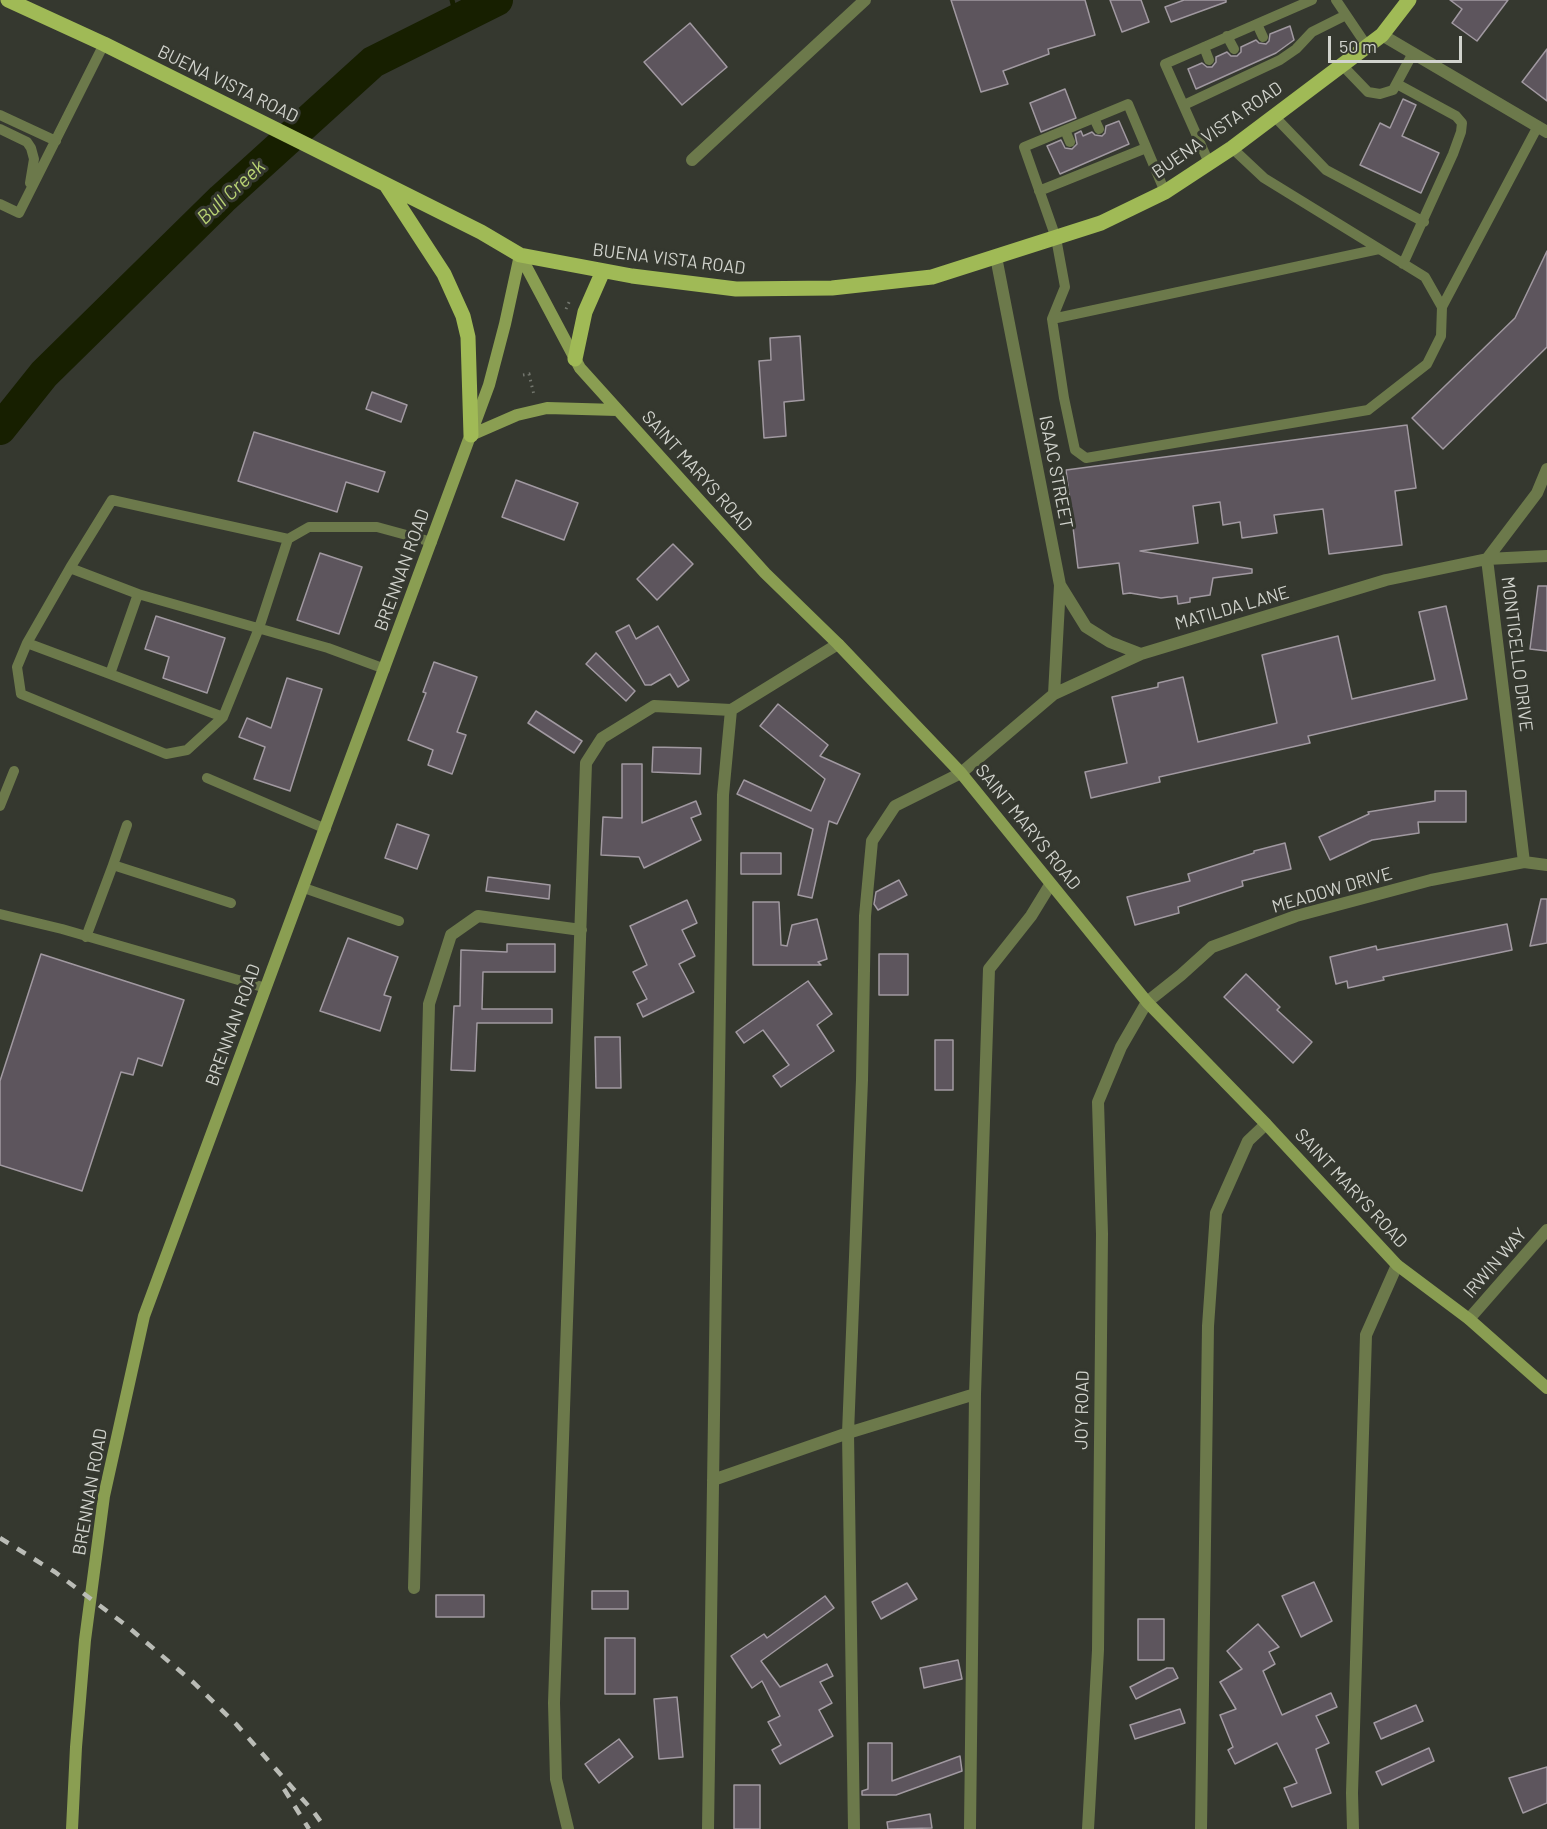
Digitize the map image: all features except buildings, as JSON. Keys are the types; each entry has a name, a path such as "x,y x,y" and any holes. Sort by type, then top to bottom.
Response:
{"main road":[{"name":"BUENA VISTA ROAD","path":"8,0 104,44 487,236 520,255 632,276 732,289 832,288 932,277 1101,223 1165,192 1232,148 1382,35 1409,0"},
{"path":"386,185 444,274 464,316 468,337 471,435 517,415 547,408 617,410"},
{"name":"SAINT MARYS ROAD","path":"520,255 580,368 765,573 838,644 961,773 1147,1002 1266,1124 1397,1265 1469,1320 1547,1388"},
{"name":"BRENNAN ROAD","path":"72,1829 85,1640 104,1496 144,1316 489,385 520,255"},
{"path":"575,359 585,312 603,271"}],"street":[{"path":"692,160 865,0"},
{"path":"1382,35 1543,129"},
{"name":"ISAAC STREET","path":"996,257 1060,585 1086,627 1110,642 1141,654"},
{"name":"MONTICELLO DRIVE","path":"1524,862 1487,559 1537,493 1547,469"},
{"name":"MATILDA LANE","path":"854,1829 848,1433 865,916 872,841 895,806 961,773 1054,693 1141,654 1386,580 1487,559 1547,556"},
{"path":"1054,693 1060,585"},
{"path":"568,1829 556,1779 554,1703 586,763 602,738 654,706 731,710 838,644"},
{"path":"708,1829 723,807 731,710"},
{"name":"MEADOW DRIVE","path":"1147,1002 1212,947 1296,916 1431,880 1524,862 1547,865"},
{"path":"970,1829 975,1394 989,969 1031,916 1050,885"},
{"path":"414,1588 429,1004 451,935 478,916 581,930"},
{"name":"JOY ROAD","path":"1089,1829 1098,1650 1102,1246 1098,1102 1121,1047 1147,1002"},
{"path":"1201,1829 1208,1326 1216,1213 1248,1141 1266,1124"},
{"name":"IRWIN WAY","path":"1469,1320 1547,1230"},
{"path":"1353,1829 1352,1793 1366,1335 1397,1265"},
{"path":"713,1480 848,1433 975,1394"}],"lane":[{"path":"1209,163 1165,64 1312,0"},
{"path":"1336,0 1367,46"},
{"path":"1184,105 1220,83 1296,49 1312,32 1346,15"},
{"path":"1257,24 1263,37"},
{"path":"1227,36 1234,50"},
{"path":"0,204 19,213 29,189 56,141 104,44"},
{"path":"1204,47 1209,60"},
{"path":"1342,64 1368,92 1380,94 1393,90 1413,53"},
{"path":"1397,84 1456,116 1462,123 1453,154 1403,264"},
{"path":"1165,192 1128,104 1024,147 1056,238 1065,286 1052,319 1064,398 1075,450 1086,458 1368,410 1427,364 1441,336 1442,307 1543,129"},
{"path":"0,115 56,141"},
{"path":"1274,116 1326,170 1424,222"},
{"path":"1094,118 1099,129"},
{"path":"0,129 27,142 31,148 34,159 29,189"},
{"path":"1065,130 1070,142"},
{"path":"1040,191 1111,157 1146,148"},
{"path":"1232,148 1264,178 1425,277 1442,307"},
{"path":"1052,319 1379,249"},
{"path":"288,539 112,500 27,642 17,667 21,694 166,754 187,750 223,717 259,628 288,539 309,527 377,527 432,542"},
{"path":"70,568 138,594 328,648 385,669"},
{"path":"110,674 138,594"},
{"path":"27,642 223,717"},
{"path":"0,806 14,771"},
{"path":"207,778 326,829"},
{"path":"86,937 127,825"},
{"path":"113,865 231,903"},
{"path":"304,888 399,921"},
{"path":"0,914 62,929 266,988"}],"path":[{"path":"566,309 570,300"},
{"path":"523,375 534,372"},
{"path":"529,374 535,400"}],"waterway":[{"path":"452,0 457,20"},
{"name":"Bull Creek","path":"0,429 44,374 222,199 373,62 497,0"}],"railway":[{"path":"0,1538 55,1572 127,1626 194,1683 236,1724 313,1811 326,1829"},
{"path":"284,1789 309,1829"}]}
